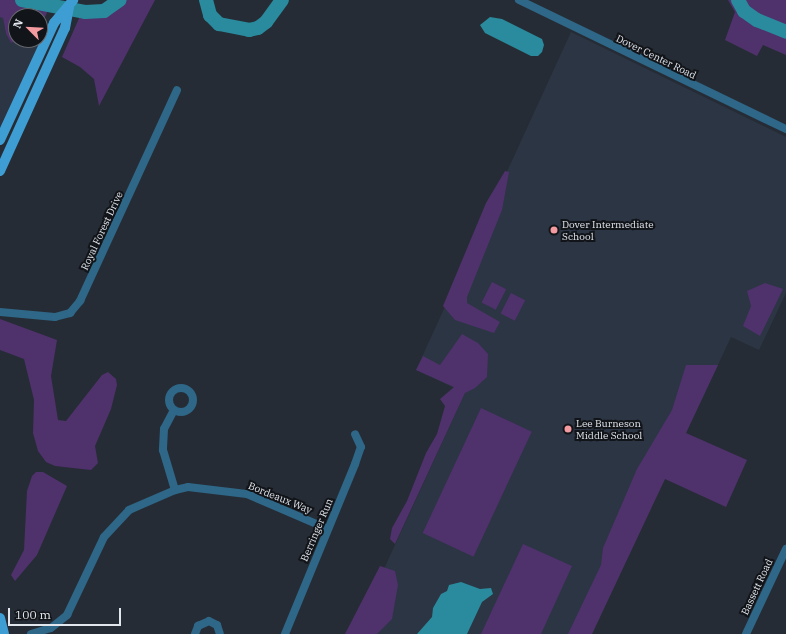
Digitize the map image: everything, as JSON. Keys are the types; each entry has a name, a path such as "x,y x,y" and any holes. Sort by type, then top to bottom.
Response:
{"main road":[{"path":"0,140 54,23 71,3"},
{"path":"0,171 66,24 71,3"},
{"path":"0,618 4,634"}],"street":[{"name":"Dover Center Road","path":"519,0 786,129"},
{"name":"Royal Forest Drive","path":"0,312 55,317 70,314 80,301 177,90"},
{"path":"174,410 164,429 163,450 175,490"},
{"name":"Berringer Run","path":"284,634 361,447 355,434"},
{"name":"Bordeaux Way","path":"31,634 51,628 67,615 104,537 129,510 175,490 188,487 247,494 328,529"},
{"name":"Bassett Road","path":"746,634 786,549"},
{"path":"195,634 198,626 209,621 216,625 220,634"}],"shaded area":[{"path":"0,0 53,0 48,10 48,8 8,8 8,38 3,18 0,17"},
{"path":"120,0 155,0 99,106 94,79 80,67 62,57 80,16 85,12 104,11"},
{"path":"728,0 786,0 786,55 763,45 757,56 725,40 735,12"},
{"path":"0,17 3,17 8,38 8,48 38,48 0,129"},
{"path":"571,32 786,137 786,293 759,350 731,337 592,634 354,634 465,393 416,370"},
{"path":"505,171 509,172 502,210 467,297 467,303 500,322 494,333 455,320 443,306 486,203"},
{"path":"492,282 506,289 496,310 482,302"},
{"path":"765,283 783,289 760,336 743,326 751,306 747,291"},
{"path":"511,293 525,300 515,321 501,313"},
{"path":"0,319 57,340 51,376 58,420 66,421 102,375 108,372 116,379 117,385 111,409 95,446 98,463 91,470 55,466 46,462 38,451 33,433 34,400 24,359 0,350"},
{"path":"462,334 478,343 488,354 487,377 475,388 465,393 395,544 390,539 392,528 407,501 426,453 437,434 445,406 440,399 454,387 416,370 423,356 440,365"},
{"path":"686,365 718,365 686,433 747,460 726,507 665,479 592,634 568,634 601,565 603,548 637,469 672,410"},
{"path":"481,408 532,432 473,557 423,533"},
{"path":"36,472 43,472 67,486 37,555 15,581 11,575 24,550 27,491 32,476"},
{"path":"523,544 572,566 541,634 481,634"},
{"path":"380,566 395,571 398,585 392,619 377,634 345,634"}],"water":[{"path":"490,17 502,19 542,39 544,45 542,52 538,56 531,56 485,33 480,25"},
{"path":"461,582 480,589 491,588 493,594 482,602 467,634 417,634 432,617 433,608 441,594 447,591 449,585"}],"waterway":[{"path":"22,0 85,12 104,11 120,0"},
{"path":"206,0 210,15 219,24 249,30 258,28 266,22 282,0"},
{"path":"738,0 744,11 757,20 786,32"}],"place":[{"name":"Dover Intermediate School","path":"554,230"},
{"name":"Lee Burneson Middle School","path":"568,429"}]}
